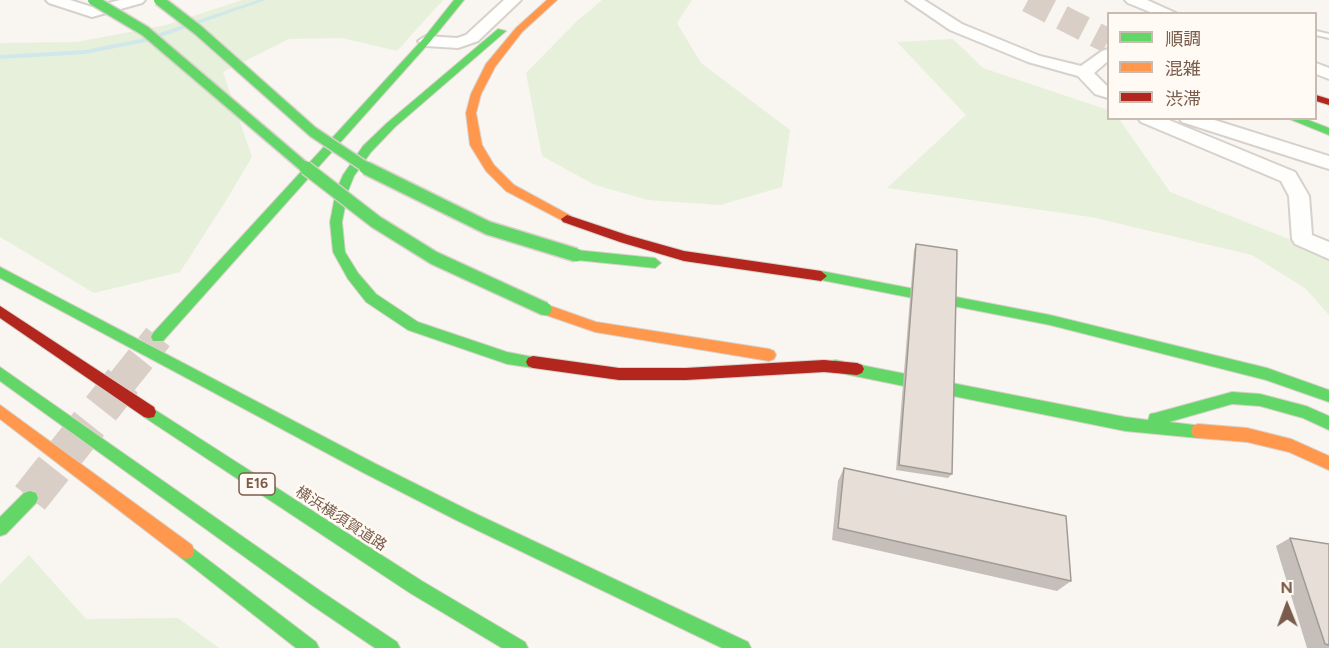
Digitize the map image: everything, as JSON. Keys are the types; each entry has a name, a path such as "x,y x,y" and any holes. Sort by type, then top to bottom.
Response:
{"main road":[{"path":"93,0 145,31 302,165 376,222 434,258 545,309 595,327 857,369 1125,424 1247,435 1291,446 1329,462"},
{"path":"159,0 198,30 307,127 366,168 461,216 488,228 576,255 650,264 711,260"},
{"path":"158,337 426,41 459,0"},
{"path":"537,0 391,125 367,149 349,175 342,191 336,222 339,252 353,276 371,298 394,316 413,326 455,342 507,358 552,365 619,374 686,374 824,366 857,369"},
{"path":"552,0 504,47 490,66 476,94 471,113 473,134 481,157 510,188 557,215 624,239 684,256 784,269 1050,320 1282,368 1329,383"},
{"path":"1297,120 1329,132"},
{"path":"0,272 411,489 742,648"},
{"name":"横浜横須賀道路","path":"0,311 416,587 519,648"},
{"path":"1050,320 1267,374 1329,396"},
{"path":"0,373 316,598 391,648"},
{"path":"1125,424 1151,420 1232,398 1260,400 1306,412 1329,423"},
{"path":"0,411 231,584 310,648"},
{"path":"0,528 30,498"}],"street":[{"path":"54,0 92,12 137,0"},
{"path":"426,41 458,43 472,38 513,0"},
{"path":"914,0 956,27 1034,59 1084,72 1106,93"},
{"path":"1133,0 1163,12"},
{"path":"1084,72 1107,55"},
{"path":"1152,120 1288,177 1299,196 1302,239 1329,251"},
{"path":"1194,120 1329,163"}],"green space":[{"path":"242,0 443,0 397,51 342,38 289,39 223,72 252,157 180,272 94,293 0,237 0,43 77,42 166,25"},
{"path":"602,0 692,0 677,23 701,63 790,130 782,187 720,205 648,200 595,185 542,156 526,73 577,21"},
{"path":"953,39 983,68 1107,110 1107,120 1120,120 1170,192 1329,255 1329,315 1306,289 1252,255 1091,217 887,188 966,115 897,42"},
{"path":"29,555 86,619 178,618 219,648 0,648 0,584"}],"building":[{"path":"916,244 957,250 952,474 899,465"},
{"path":"844,468 1066,516 1071,581 838,528"},
{"path":"1290,538 1329,544 1329,645 1325,644"}],"waterway":[{"path":"0,57 85,52 146,40 263,0"}],"tunnel":[{"path":"1028,0 1107,40"},
{"path":"122,382 158,337"},
{"path":"30,498 123,381"}],"traffic: fast":[{"path":"93,0 145,31 302,165 376,222 434,258 545,309"},
{"path":"159,0 198,30 313,132 366,168 488,228 576,255"},
{"path":"158,337 426,41 459,0"},
{"path":"501,31 391,125 367,149 349,175 342,191 336,222 339,252 353,276 371,298 413,326 507,358 533,362"},
{"path":"1297,120 1329,132"},
{"path":"576,255 655,263"},
{"path":"0,272 369,468 464,516 742,648"},
{"path":"821,276 1050,320 1267,374 1329,396"},
{"path":"835,366 1125,424 1198,431"},
{"path":"0,373 316,598 391,648"},
{"path":"1155,419 1232,398 1260,400 1306,412 1329,423"},
{"path":"149,412 416,587 519,648"},
{"path":"0,528 30,498"},
{"path":"186,551 310,648"}],"traffic: slow":[{"path":"552,0 519,30 490,66 476,94 471,113 476,145 490,168 510,188 567,219"},
{"path":"545,309 595,327 769,355"},
{"path":"0,411 186,551"},
{"path":"1198,431 1247,435 1291,446 1329,463"}],"traffic: jam":[{"path":"1317,98 1329,102"},
{"path":"567,219 624,239 684,256 821,276"},
{"path":"0,311 149,412"},
{"path":"533,362 619,374 686,374 824,366 857,369"}]}
